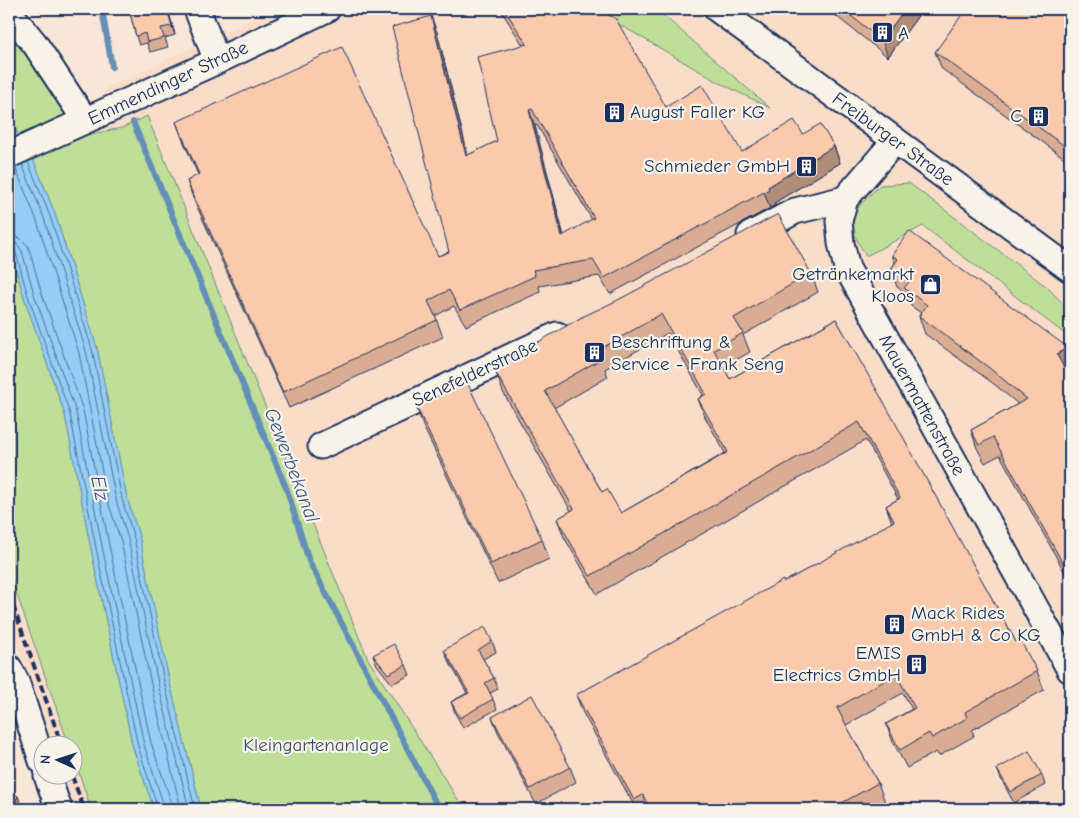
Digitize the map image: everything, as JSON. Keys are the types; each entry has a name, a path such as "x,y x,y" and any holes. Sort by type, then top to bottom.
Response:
{"street":[{"path":"197,9 217,61"},
{"name":"Emmendinger Straße","path":"9,155 327,9"},
{"name":"Freiburger Straße","path":"717,9 1070,269"},
{"path":"9,12 35,44 74,126"},
{"name":"Mauermattenstraße","path":"895,141 845,199 839,221 841,243 847,268 1070,670"},
{"path":"728,247 795,211 845,199"},
{"name":"Senefelderstraße","path":"320,446 575,326"},
{"path":"9,668 16,681 34,736"},
{"path":"50,786 58,809"}],"shaded area":[{"path":"275,9 1070,9 1070,809 464,809 368,659 147,116 122,128 81,136 85,120 108,87"},
{"path":"9,572 66,736 48,736 9,623"},
{"path":"82,782 91,809 74,809 66,786 82,786"}],"green space":[{"path":"593,9 656,9 770,108 718,82"},
{"name":"Kleingartenanlage","path":"9,12 81,136 122,128 147,116 368,659 464,809 201,809 169,680 139,536 127,498 97,348 55,214 34,161 9,118"},
{"path":"909,183 1047,287 1070,311 1070,338 923,226 866,256 856,238 852,223 859,206 880,185"},
{"path":"9,246 24,297 65,415 133,748 154,809 91,809 82,782 82,736 66,736 9,572"}],"water":[{"name":"Elz","path":"9,118 34,161 55,214 97,348 127,498 139,536 169,680 201,809 154,809 133,748 65,415 24,297 9,246"}],"building":[{"path":"129,9 167,9 172,26 161,28 164,38 147,42 145,33 136,36"},
{"path":"504,9 598,9 616,19 666,107 702,85 742,152 794,120 803,134 820,124 834,146 768,187 769,189 764,192 604,278 593,260 533,270 535,276 460,310 449,290 428,301 437,320 283,392 187,181 199,174 176,122 342,47 438,256 449,252 392,27 431,16 466,156 497,141 477,57 527,44","holes":["532,109 594,218 562,236 529,110"]},
{"path":"842,9 905,9 882,40"},
{"name":"C","path":"966,9 1070,9 1070,150 935,52"},
{"path":"778,214 811,273 734,318 743,333 714,350 730,379 836,319 1016,642 1020,640 1037,671 965,712 967,718 932,738 929,733 900,750 886,724 915,708 896,674 837,708 878,783 831,809 650,809 643,795 634,800 576,695 783,580 784,582 894,521 886,506 900,498 859,422 590,576 557,519 574,509 496,373 496,366 582,317 618,300","holes":["661,314 706,394 698,399 728,452 621,513 607,489 602,492 545,391 601,359 597,351"]},
{"path":"909,231 1067,347 1057,355 1070,379 1070,567 1066,569 993,437 979,445 971,430 1027,399 988,367 919,316 927,305 904,288 909,282 891,269 898,259 892,255"},
{"path":"467,382 542,539 491,564 416,406"},
{"path":"485,627 492,641 478,650 494,678 485,683 493,699 460,718 451,702 469,693 444,650"},
{"path":"394,644 406,665 388,674 373,655"},
{"path":"532,695 570,767 530,789 492,717"},
{"path":"1029,751 1042,775 1010,792 997,769"},
{"path":"9,791 18,796 11,809 9,809"}],"waterway":[{"name":"Gewerbekanal","path":"102,9 112,67"},
{"name":"Gewerbekanal","path":"133,122 287,490 309,561 439,809"}],"railway":[{"path":"9,594 59,736"},
{"path":"76,786 84,809"}],"place":[{"name":"A","path":"882,33"},
{"name":"August Faller KG","path":"614,112"},
{"name":"C","path":"1038,116"},
{"name":"Schmieder GmbH","path":"806,166"},
{"name":"Getränkemarkt Kloos","path":"930,285"},
{"name":"Beschriftung & Service - Frank Seng","path":"595,353"},
{"name":"Mack Rides GmbH & Co KG","path":"895,624"},
{"name":"EMIS Electrics GmbH","path":"917,664"}]}
